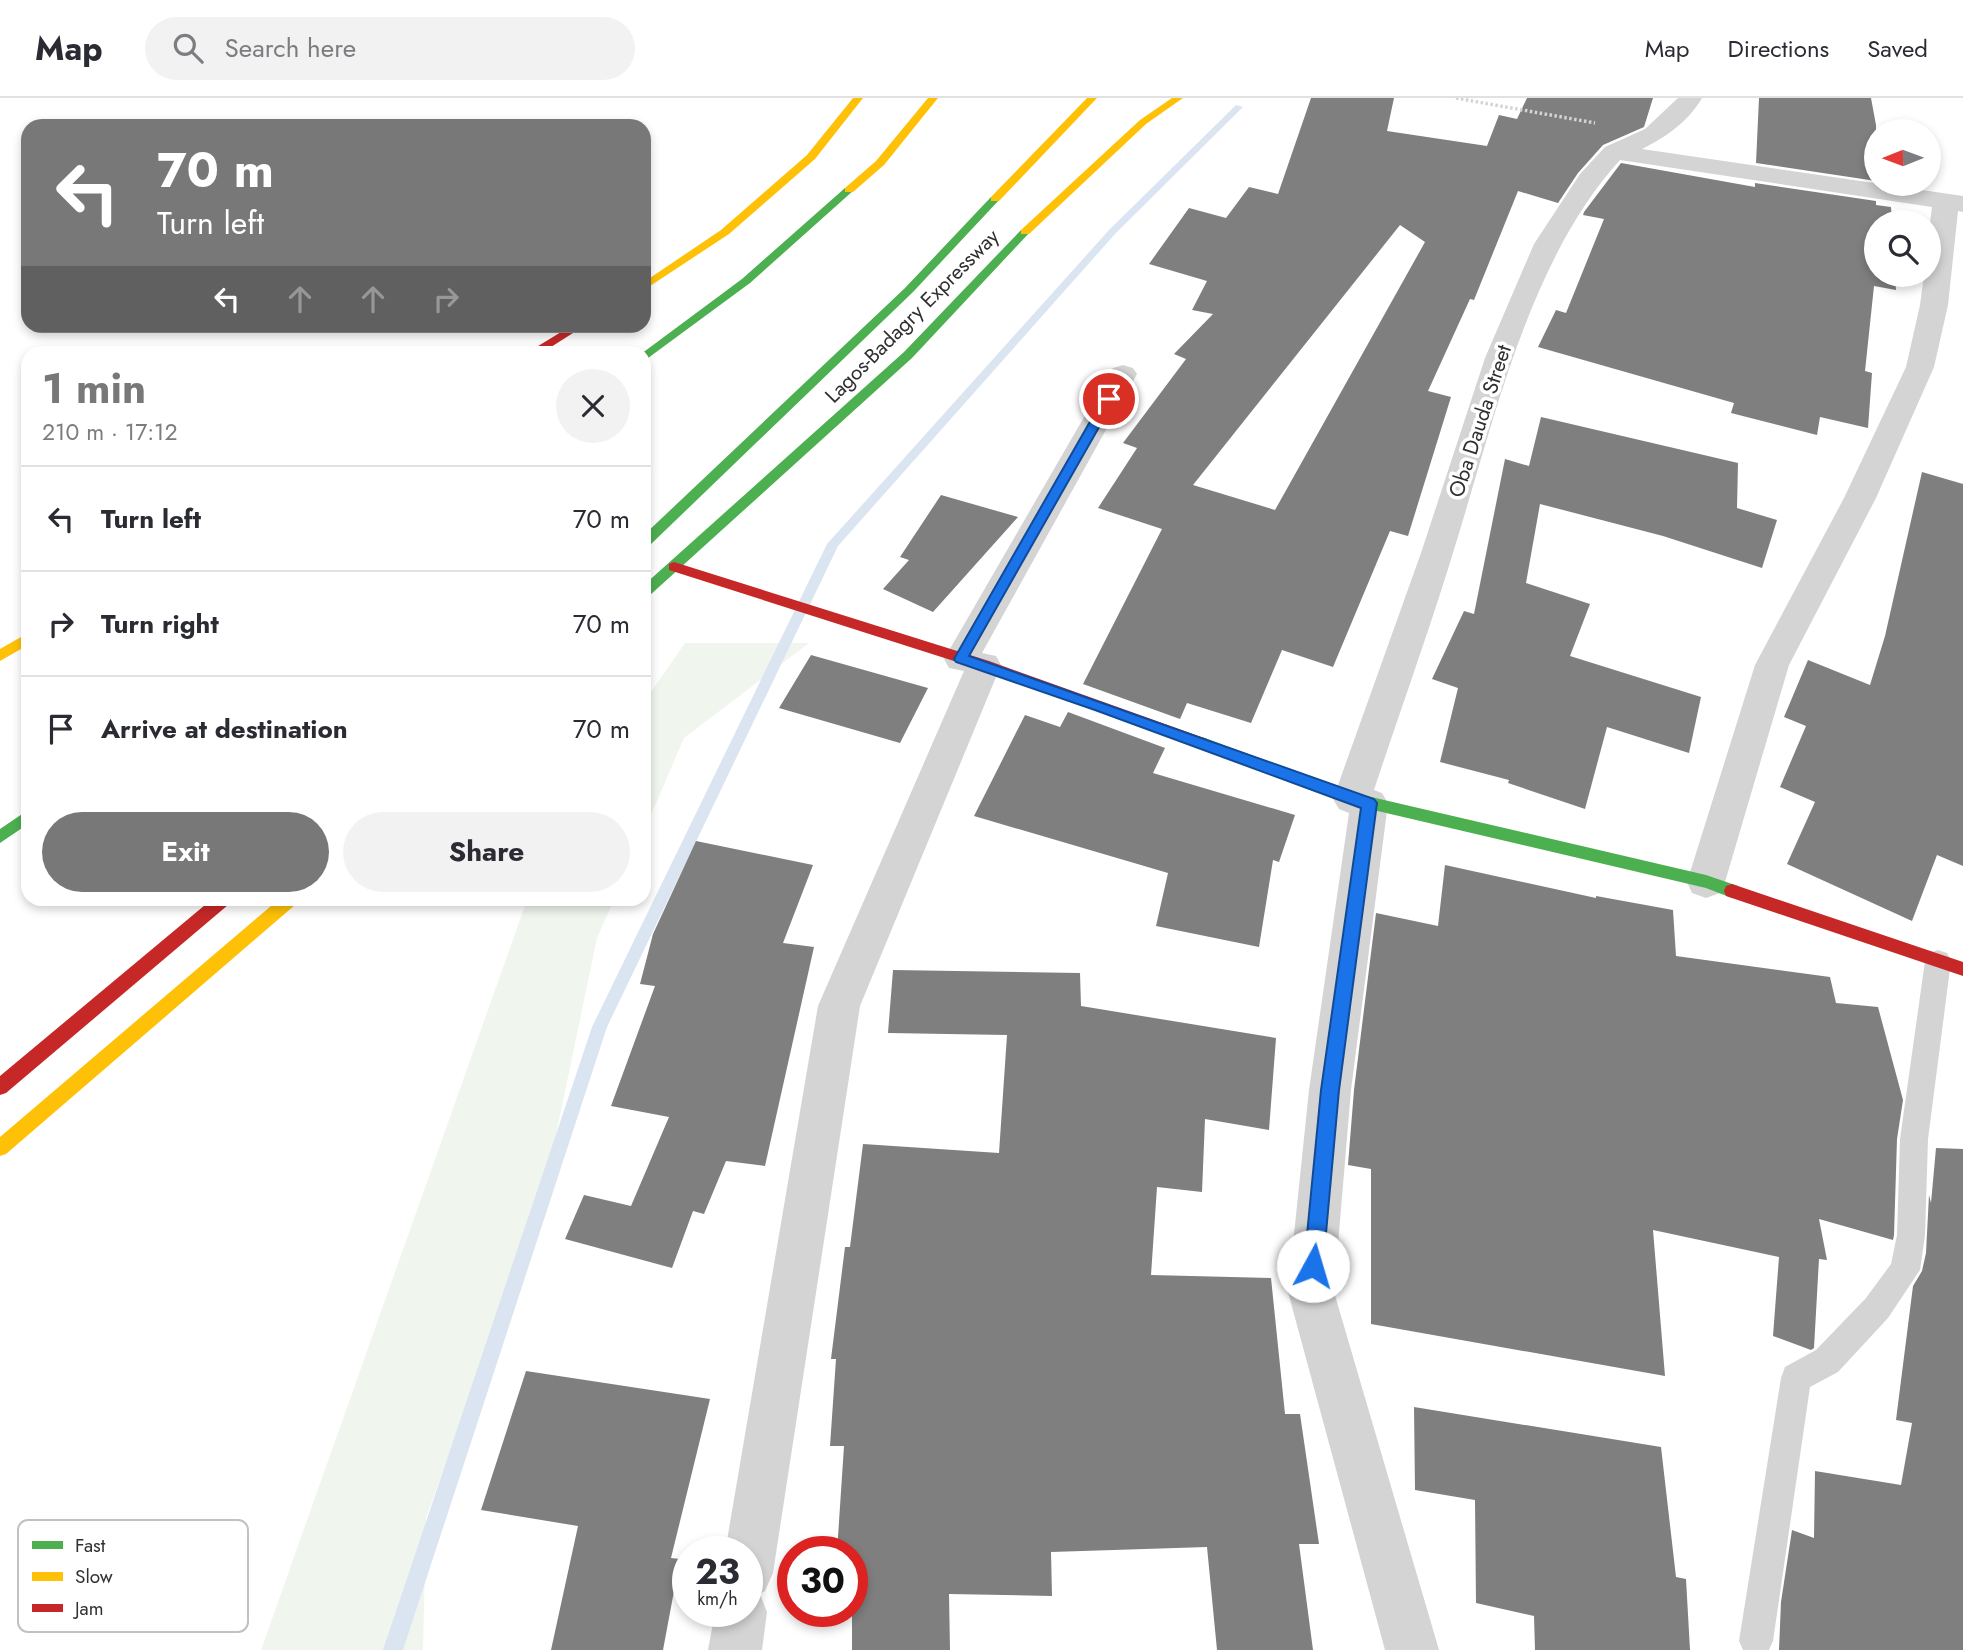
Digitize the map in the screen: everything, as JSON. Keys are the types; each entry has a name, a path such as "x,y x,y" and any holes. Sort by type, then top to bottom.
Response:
{"main road":[{"path":"651,282 725,232 811,157 858,98"},
{"path":"651,352 746,281 880,163 933,98"},
{"name":"Lagos-Badagry Expressway","path":"651,587 908,355 1047,209 1143,122 1178,98"},
{"name":"Lagos-Badagry Expressway","path":"651,536 909,290 1091,99"},
{"path":"544,346 566,333"},
{"path":"674,567 972,662 1146,722 1360,801 1706,882 1951,965"},
{"path":"0,656 21,642"},
{"path":"0,837 21,821"},
{"path":"0,1087 215,906"},
{"path":"0,1148 282,906"}],"street":[{"name":"Oba Dauda Street","path":"1412,1650 1311,1292 1360,801 1499,358 1547,244 1589,179 1614,152 1654,134 1684,108 1690,98"},
{"path":"1614,152 1954,203 1920,367 1860,498 1772,665 1706,882"},
{"path":"753,1536 839,1006 972,662 1123,374"},
{"path":"735,1650 739,1627"}],"lane":[{"path":"1756,1641 1796,1377 1828,1361 1877,1308 1905,1270 1911,1235 1914,1139 1951,965"}],"path":[{"path":"1456,98 1654,134"}],"shaded area":[{"path":"685,643 809,643 684,738 651,815 651,692"},
{"path":"525,906 611,906 597,938 545,1187 426,1518 423,1650 261,1650"}],"building":[{"path":"1311,98 1394,98 1387,131 1487,146 1499,115 1517,119 1527,98 1653,98 1644,127 1603,145 1578,173 1558,203 1518,191 1474,300 1470,299 1428,391 1451,397 1408,536 1390,531 1333,667 1282,650 1251,723 1187,703 1180,719 1083,684 1162,529 1098,508 1137,448 1123,443 1186,359 1174,354 1213,314 1192,310 1207,281 1149,264 1189,208 1226,218 1249,187 1278,194","holes":["1400,225 1425,242 1275,510 1193,485"]},
{"path":"1759,98 1871,98 1875,119 1864,119 1864,179 1756,163"},
{"path":"1621,163 1755,187 1755,183 1876,201 1876,205 1891,207 1891,210 1864,210 1864,287 1874,287 1865,371 1872,373 1868,428 1820,417 1817,435 1731,413 1734,403 1538,347 1556,310 1566,313 1604,219 1583,215"},
{"path":"1541,417 1738,463 1737,508 1777,520 1762,568 1663,536 1540,504 1526,583 1590,604 1570,656 1701,697 1689,753 1607,727 1585,809 1508,783 1509,780 1440,762 1458,688 1432,679 1464,611 1474,614 1505,459 1529,466"},
{"path":"1922,472 1963,484 1963,866 1937,855 1912,921 1787,864 1815,802 1780,787 1806,726 1784,717 1808,660 1870,685 1885,636"},
{"path":"941,495 1018,517 933,612 883,589 909,560 900,557"},
{"path":"811,655 928,688 900,743 779,708"},
{"path":"1068,712 1165,748 1153,773 1295,815 1279,862 1273,860 1259,947 1156,926 1168,873 974,816 1025,715 1060,727"},
{"path":"696,841 813,865 783,943 814,947 765,1166 726,1161 704,1214 693,1211 672,1268 565,1239 584,1195 631,1206 669,1117 611,1106 655,986 640,984 653,934"},
{"path":"1445,865 1596,898 1673,910 1676,956 1830,977 1836,1003 1878,1007 1903,1100 1897,1139 1894,1235 1893,1240 1819,1219 1827,1260 1819,1259 1814,1348 1811,1350 1773,1336 1779,1257 1653,1230 1665,1376 1371,1324 1371,1169 1348,1165 1354,1090 1376,913 1438,926"},
{"path":"893,970 1080,973 1081,1006 1276,1038 1269,1130 1205,1119 1202,1192 1157,1187 1151,1275 1271,1278 1285,1414 1300,1414 1319,1544 1299,1544 1313,1650 1217,1650 1207,1547 1051,1552 1052,1596 949,1594 950,1650 852,1650 852,1627 868,1627 868,1536 838,1536 844,1446 830,1446 836,1359 831,1359 845,1247 850,1247 863,1144 999,1153 1007,1035 888,1033"},
{"path":"1936,1148 1963,1149 1963,1650 1779,1650 1781,1602 1792,1530 1814,1538 1815,1471 1901,1485 1912,1423 1896,1420 1913,1286 1922,1271 1926,1253 1929,1195 1931,1203"},
{"path":"526,1371 710,1399 676,1536 672,1536 672,1602 663,1650 551,1650 578,1526 481,1510"},
{"path":"1414,1407 1661,1447 1676,1577 1686,1579 1690,1650 1535,1650 1534,1616 1476,1603 1475,1500 1415,1490"}],"waterway":[{"path":"393,1650 600,1027 833,544 1112,232 1239,107"}],"traffic: fast":[{"path":"651,352 746,281 849,190"},
{"path":"651,536 909,290 995,199"},
{"path":"651,587 908,355 1025,232"},
{"path":"1202,743 1352,799 1706,882 1732,891"},
{"path":"0,837 21,821"}],"traffic: slow":[{"path":"651,282 725,232 811,157 858,98"},
{"path":"849,190 880,163 933,98"},
{"path":"995,199 1092,98"},
{"path":"1025,232 1143,122 1178,98"},
{"path":"0,656 21,642"},
{"path":"0,1148 282,906"}],"traffic: jam":[{"path":"544,346 566,333"},
{"path":"674,567 984,665 1202,743"},
{"path":"1732,891 1963,969"},
{"path":"0,1087 215,906"}],"route":[{"path":"1109,399 961,659 1146,722 1369,803 1330,1090 1313,1266"}]}
